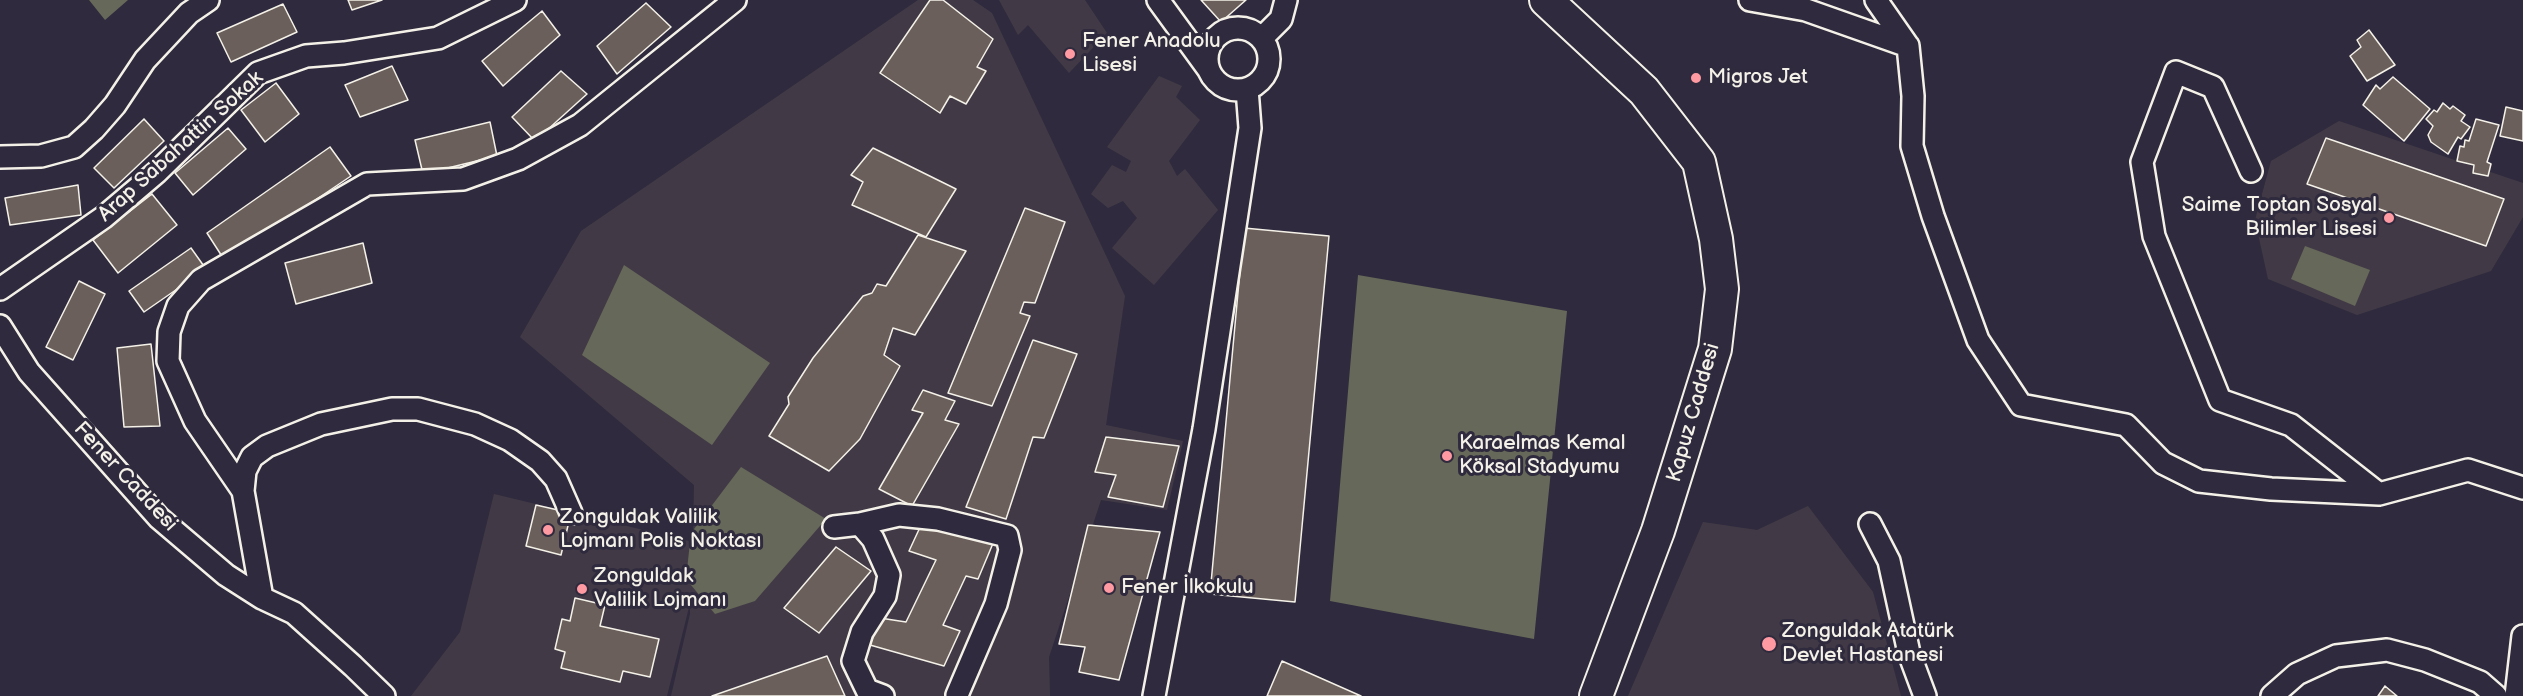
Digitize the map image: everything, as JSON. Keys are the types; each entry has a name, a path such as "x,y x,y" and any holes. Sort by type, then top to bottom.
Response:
{"main road":[{"name":"Kapuz Caddesi","path":"1546,0 1644,92 1699,162 1716,239 1722,289 1715,349 1696,411 1658,531 1596,696"}],"street":[{"path":"0,157 41,156 74,147 115,105 145,60 189,13 208,0"},
{"name":"Arap Sabahattin Sokak","path":"0,289 104,217 157,172 258,73 306,56 344,53 438,38 514,0"},
{"path":"243,491 195,421 168,361 169,332 178,306 201,280 367,184 463,179 518,159 580,125 735,0"},
{"path":"1158,0 1214,79 1229,88 1247,89 1256,84 1268,68 1270,57 1268,47 1262,38 1245,28 1226,30 1218,35 1208,52 1210,71"},
{"path":"1262,38 1281,19 1286,0"},
{"path":"1750,0 1806,10 1908,46"},
{"path":"1876,0 1908,46 1913,96 1912,146 1933,216 1978,340 2021,405 2126,425 2163,463 2199,481 2271,489 2379,494 2468,470 2523,488"},
{"path":"2251,171 2212,87 2176,72 2142,162 2154,236 2220,400 2291,425 2379,494"},
{"path":"1154,696 1204,429 1249,140 1247,89"},
{"name":"Fener Caddesi","path":"0,326 29,372 159,518 226,575 262,598 294,613 384,696"},
{"path":"262,598 243,491 244,471 252,457 267,446 321,424 392,409 418,409 476,424 510,440 540,461 556,479 571,513"},
{"path":"834,527 899,515 938,519 1007,536 1010,550 996,604 956,696"},
{"path":"860,524 873,539 889,575 885,596 862,632 853,661 867,690 883,696"},
{"path":"1870,524 1889,561 1909,652 1925,696"},
{"path":"2516,696 2523,636"},
{"path":"2272,696 2297,674 2336,656 2387,650 2425,660 2480,682 2496,696"}],"shaded area":[{"path":"918,0 973,0 992,13 1125,296 1106,425 1183,441 1167,510 1101,500 1049,657 1050,696 671,696 690,614 690,603 667,696 411,696 460,632 494,494 693,542 694,485 520,337 581,231"},
{"name":"Fener Anadolu Lisesi","path":"999,0 1085,0 1107,33 1069,73 1028,25 1018,35"},
{"path":"1159,76 1182,86 1176,97 1200,120 1169,161 1177,176 1185,169 1218,210 1154,285 1112,248 1137,218 1123,201 1108,208 1091,194 1112,165 1126,172 1131,161 1107,147"},
{"name":"Saime Toptan Sosyal Bilimler Lisesi","path":"2339,121 2523,183 2523,217 2491,271 2357,315 2268,279 2255,220 2271,161"},
{"name":"Zonguldak Atatürk Devlet Hastanesi","path":"1808,506 1873,592 1901,696 1628,696 1703,522 1757,530"}],"green space":[{"path":"89,0 128,0 105,20"},
{"path":"2305,246 2370,270 2355,306 2291,279"},
{"path":"624,265 770,363 712,445 582,355"},
{"name":"Karaelmas Kemal Köksal Stadyumu","path":"1358,275 1567,311 1534,639 1330,601"},
{"path":"741,467 826,519 755,601 715,614 686,579 691,533"}],"building":[{"path":"348,0 382,0 352,10"},
{"path":"930,0 943,0 993,39 977,67 986,71 966,104 950,96 940,113 880,73"},
{"path":"1201,0 1246,0 1221,22"},
{"path":"646,3 671,27 617,74 597,46"},
{"path":"283,4 297,32 231,62 217,33"},
{"path":"542,11 560,35 503,86 482,61"},
{"path":"2369,30 2395,65 2367,81 2350,56 2361,47 2357,40"},
{"path":"392,66 408,100 360,117 345,85"},
{"path":"561,71 587,94 535,141 512,117"},
{"path":"2393,77 2430,109 2404,141 2363,105 2376,85 2380,89"},
{"path":"276,83 299,114 265,142 241,110"},
{"path":"2443,103 2450,109 2453,106 2465,115 2461,121 2470,127 2461,139 2458,137 2448,154 2431,142 2428,135 2433,126 2426,119 2434,110 2437,112"},
{"path":"2506,107 2523,111 2523,141 2500,136"},
{"path":"144,119 164,141 114,188 94,168"},
{"path":"2476,119 2499,125 2487,162 2491,164 2488,176 2473,173 2474,165 2457,161 2460,146 2464,147 2465,140 2469,141"},
{"path":"490,122 497,156 423,174 415,140"},
{"path":"228,128 246,149 193,195 175,173"},
{"path":"2326,138 2504,199 2486,246 2307,184"},
{"path":"330,147 351,176 225,261 207,233"},
{"path":"873,148 956,189 926,237 852,205 863,182 851,175"},
{"path":"78,185 81,215 10,225 5,198"},
{"path":"152,194 177,225 118,273 93,240"},
{"path":"1025,208 1065,222 1035,303 1024,302 1020,313 1030,316 992,406 948,393"},
{"path":"1244,228 1329,236 1295,602 1210,594"},
{"path":"918,235 966,251 915,335 893,328 884,355 900,366 860,439 829,471 769,436 789,404 788,397 813,358 863,296 872,293 877,284 886,286"},
{"path":"363,243 372,283 296,304 285,263"},
{"path":"191,248 206,269 144,312 129,291"},
{"path":"79,281 105,294 73,360 46,347"},
{"path":"1033,340 1077,354 1044,438 1033,437 1006,519 966,507"},
{"path":"151,344 160,426 124,427 117,348"},
{"path":"923,390 955,401 945,420 959,424 912,506 879,489 923,413 912,410"},
{"path":"1106,437 1179,446 1163,507 1108,497 1116,475 1095,472"},
{"name":"Zonguldak Valilik Lojmanı Polis Noktası","path":"536,505 571,513 561,555 526,546"},
{"path":"922,523 994,541 978,579 966,576 943,625 960,631 944,666 870,645 880,618 906,622 936,560 909,551"},
{"name":"Fener İlkokulu","path":"1088,525 1160,532 1119,680 1079,672 1085,647 1059,644"},
{"path":"836,547 871,571 819,633 784,608"},
{"name":"Zonguldak Valilik Lojmanı","path":"575,598 605,605 600,626 659,639 650,677 623,671 620,682 561,668 565,652 555,649 562,619 570,621"},
{"path":"827,656 845,696 712,696"},
{"path":"1282,661 1361,696 1267,696"},
{"path":"2385,686 2397,696 2378,696"}],"place":[{"name":"Fener Anadolu Lisesi","path":"1070,54"},
{"name":"Migros Jet","path":"1696,78"},
{"name":"Saime Toptan Sosyal Bilimler Lisesi","path":"2389,218"},
{"name":"Karaelmas Kemal Köksal Stadyumu","path":"1447,456"},
{"name":"Zonguldak Valilik Lojmanı Polis Noktası","path":"548,530"},
{"name":"Fener İlkokulu","path":"1109,588"},
{"name":"Zonguldak Valilik Lojmanı","path":"582,589"},
{"name":"Zonguldak Atatürk Devlet Hastanesi","path":"1769,644"}]}
